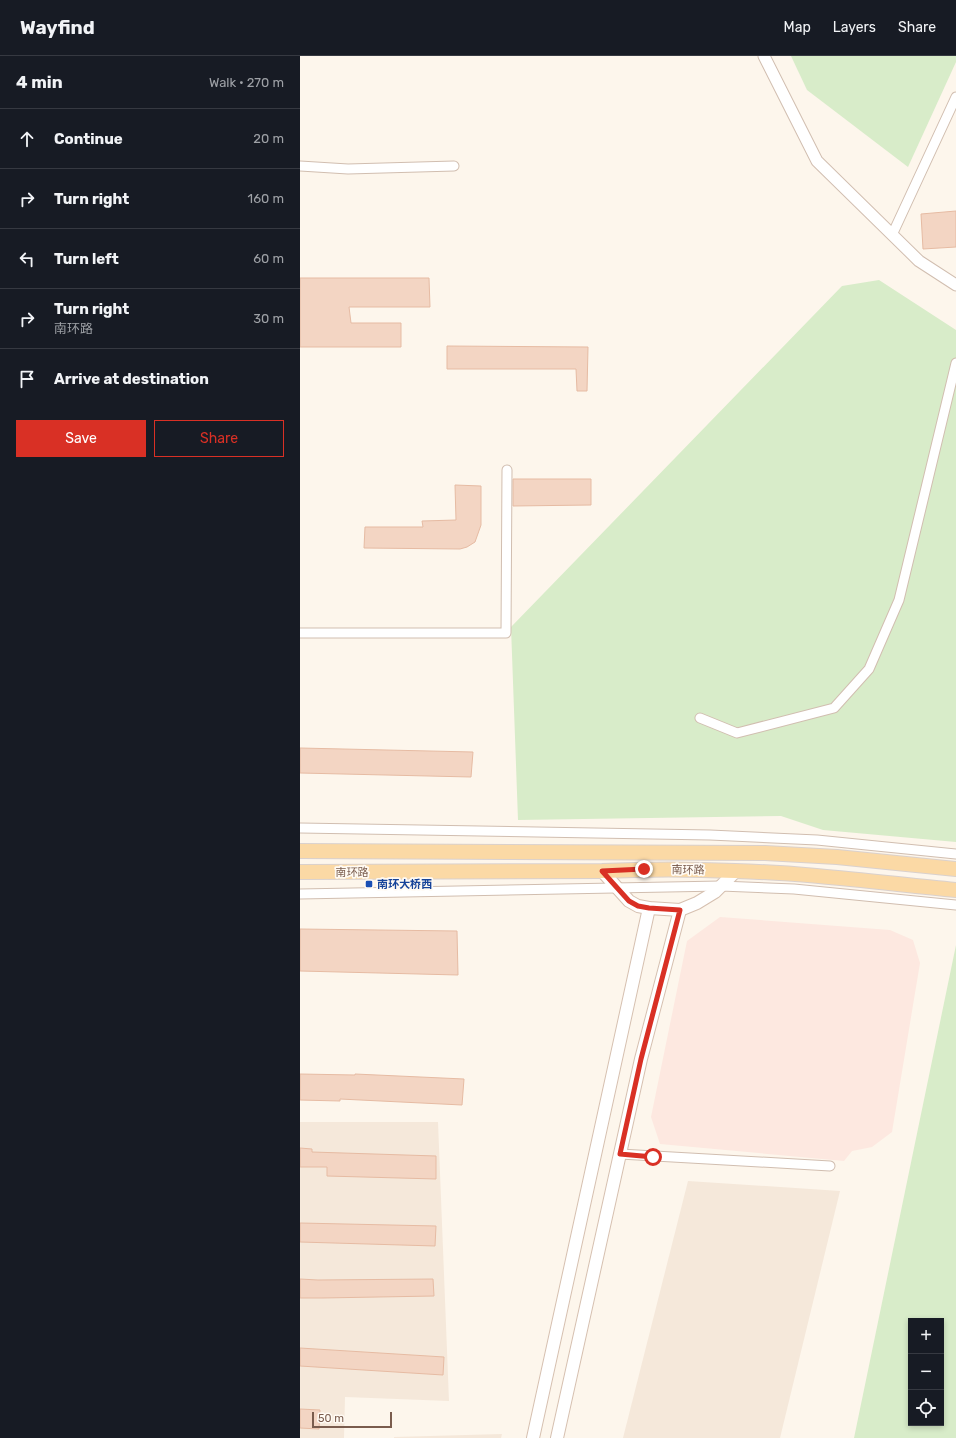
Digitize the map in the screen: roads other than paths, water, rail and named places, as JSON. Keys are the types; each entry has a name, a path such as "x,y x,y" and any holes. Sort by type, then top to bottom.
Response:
{"main road":[{"name":"南环路","path":"300,851 766,853 838,850 956,869"},
{"name":"南环路","path":"300,872 602,871 644,869 736,871 835,878 956,890"},
{"path":"602,871 629,901 638,906 680,910 709,896 736,871"},
{"path":"533,1438 649,908"},
{"path":"557,1438 641,1059 680,910"}],"street":[{"path":"764,56 817,161 919,261 956,285"},
{"path":"892,235 956,97"},
{"path":"300,166 348,169 454,166"},
{"path":"700,718 736,733 834,708 869,669 899,600 956,363"},
{"path":"300,633 506,633 507,470"},
{"path":"300,828 710,835 817,840 838,850 956,854"},
{"path":"300,894 721,886 794,889 956,905"},
{"path":"620,1154 830,1166"}],"place":[{"name":"南环大桥西","path":"369,884"}]}
